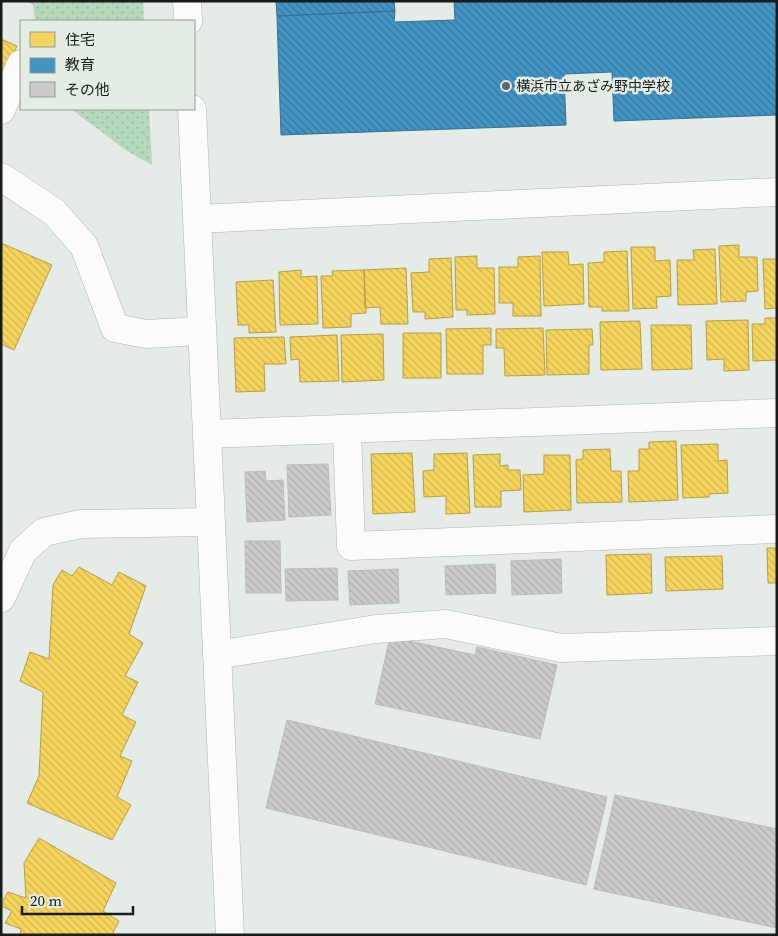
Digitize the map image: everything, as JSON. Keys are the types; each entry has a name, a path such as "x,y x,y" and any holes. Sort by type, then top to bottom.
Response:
{"street":[{"path":"187,1 188,20"},
{"path":"1,110 20,66"},
{"path":"192,110 230,935"},
{"path":"1,178 54,212 84,246 115,328 146,334 202,331"},
{"path":"197,219 777,192"},
{"path":"207,434 777,413"},
{"path":"347,429 351,546 777,529"},
{"path":"1,598 23,551 44,532 81,524 211,522"},
{"path":"217,655 376,629 446,624 561,648 777,641"}],"green space":[{"path":"27,1 143,1 144,20 35,20 33,5"},
{"path":"72,110 149,110 152,165 127,151"}],"building: 住宅":[{"path":"1,39 17,46 1,82"},
{"path":"1,243 52,265 14,350 1,344"},
{"path":"739,245 739,257 757,257 758,291 746,292 746,301 721,302 719,246"},
{"path":"631,247 655,247 655,261 670,260 671,296 656,297 657,308 633,309"},
{"path":"715,249 717,304 678,305 677,260 694,260 693,250"},
{"path":"627,251 629,311 602,311 602,307 589,307 588,263 604,262 604,252"},
{"path":"542,252 568,252 569,265 583,264 584,304 544,306"},
{"path":"477,256 477,268 494,268 495,314 467,315 467,310 456,310 455,257"},
{"path":"540,256 541,316 513,316 513,303 499,303 499,267 518,267 518,257"},
{"path":"451,258 453,317 425,319 425,312 413,312 411,273 429,272 429,259"},
{"path":"763,259 777,259 777,308 765,309"},
{"path":"406,268 408,324 381,324 380,307 365,308 364,270"},
{"path":"301,270 301,277 317,276 318,324 280,325 279,272"},
{"path":"364,270 366,313 351,314 351,327 323,328 321,276 333,276 332,271"},
{"path":"273,280 276,332 249,333 249,325 238,325 236,282"},
{"path":"765,318 777,318 777,360 753,361 752,324 765,324"},
{"path":"748,320 749,370 724,371 724,359 707,360 706,321"},
{"path":"640,321 642,369 601,370 600,322"},
{"path":"651,325 691,325 692,369 652,370"},
{"path":"491,328 491,345 483,345 483,374 447,374 446,329"},
{"path":"543,328 545,375 505,376 504,348 496,348 496,329"},
{"path":"592,329 593,345 589,345 589,374 547,375 546,330"},
{"path":"403,333 441,333 441,378 403,378"},
{"path":"383,334 384,380 342,382 341,335"},
{"path":"337,335 339,381 300,382 299,359 291,360 290,337"},
{"path":"284,337 286,364 264,364 265,391 236,392 234,338"},
{"path":"676,441 678,500 629,502 628,471 639,471 639,449 649,449 649,442"},
{"path":"718,444 718,461 727,460 728,493 709,494 709,497 683,498 681,445"},
{"path":"610,449 611,471 621,471 622,502 577,503 576,460 583,459 583,450"},
{"path":"412,453 415,512 373,514 371,454"},
{"path":"467,453 470,513 446,514 446,496 424,497 423,471 434,470 434,454"},
{"path":"500,454 500,466 508,465 508,470 520,470 521,490 501,491 501,507 475,507 473,455"},
{"path":"544,455 570,455 571,510 524,512 523,475 544,474"},
{"path":"767,548 777,548 777,583 768,583"},
{"path":"651,554 652,593 607,595 606,555"},
{"path":"722,556 723,589 666,591 665,557"},
{"path":"79,567 112,585 119,572 146,586 129,634 143,643 125,676 138,682 122,715 136,722 120,756 132,761 117,797 131,805 112,840 27,803 39,776 43,692 20,681 30,652 49,659 53,585 62,570 72,576"},
{"path":"39,838 116,883 103,911 119,921 112,935 20,935 21,929 5,923 12,911 1,906 1,904 8,892 26,898 24,863"}],"building: 教育":[{"path":"276,1 394,1 395,11 277,16"},
{"path":"454,1 777,1 777,115 614,121 612,72 564,74 566,125 281,135 277,16 395,11 394,22 455,20"}],"building: その他":[{"path":"328,464 331,515 289,517 287,465"},
{"path":"265,471 266,481 283,480 285,520 247,522 245,472"},
{"path":"245,541 280,541 281,593 246,593"},
{"path":"561,559 562,593 512,595 511,561"},
{"path":"495,564 496,593 446,595 445,566"},
{"path":"337,568 338,600 286,601 285,569"},
{"path":"398,569 399,603 350,605 348,571"},
{"path":"390,637 475,655 477,647 557,665 540,739 375,704"},
{"path":"287,720 607,797 586,885 266,808"},
{"path":"615,795 777,829 777,928 594,889"}],"place":[{"name":"横浜市立あざみ野中学校","path":"506,86"}]}
